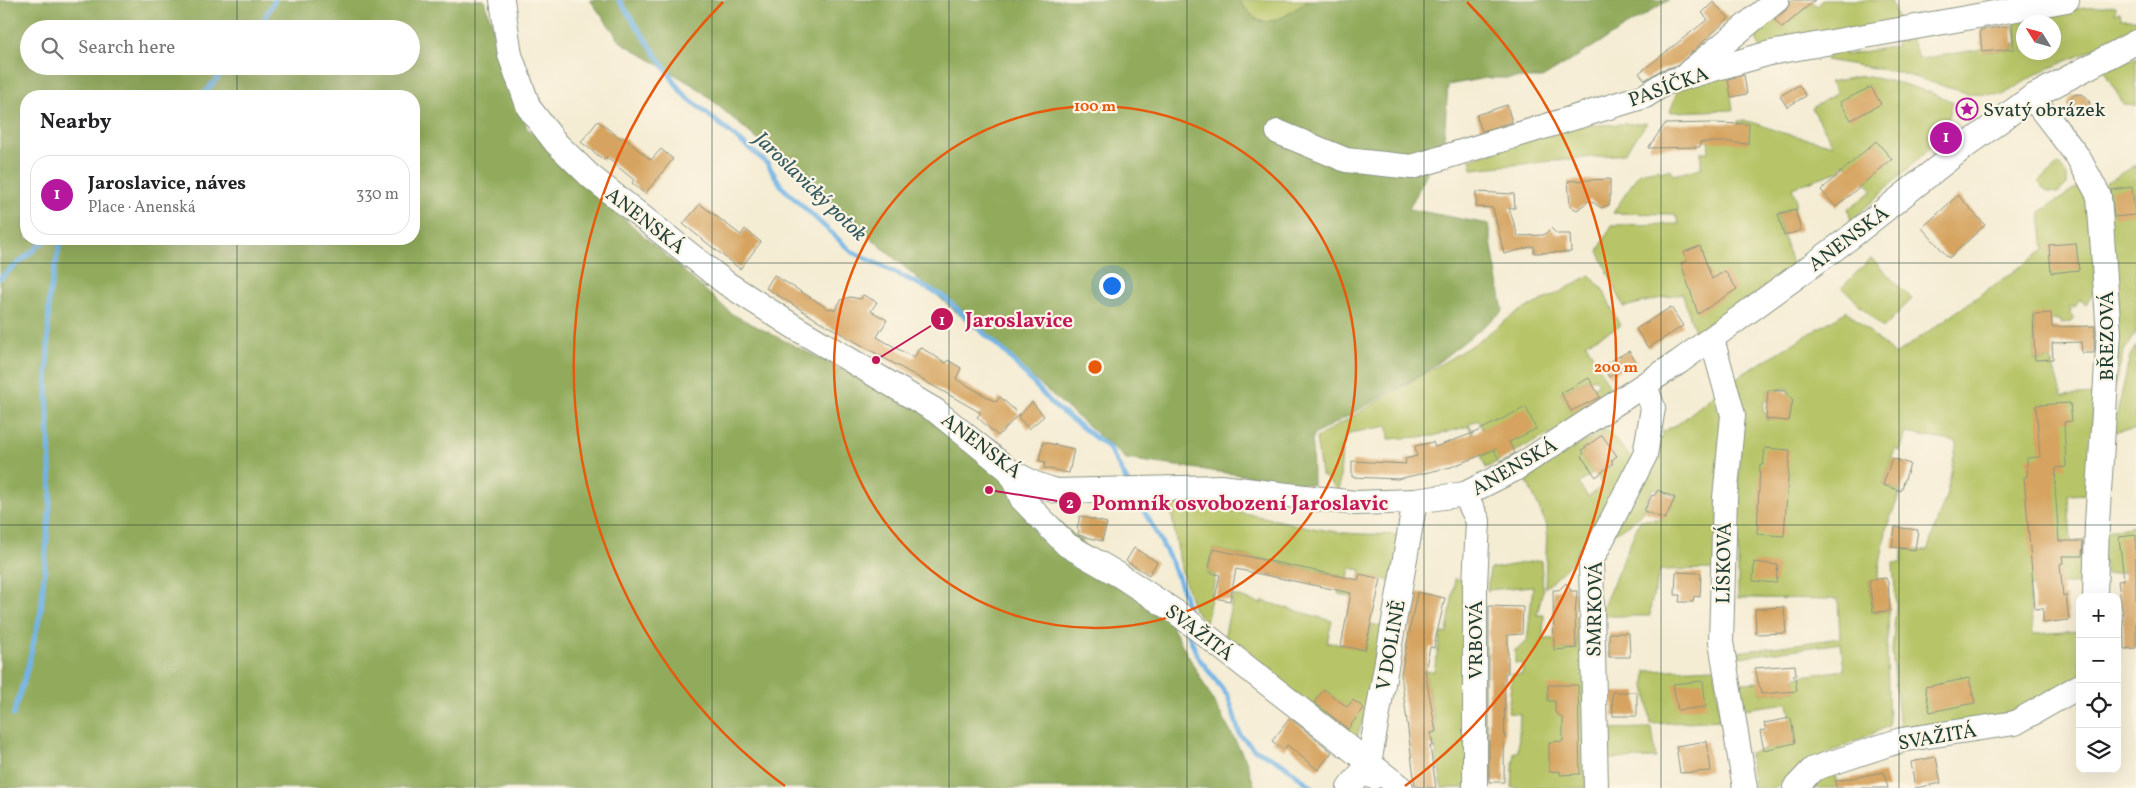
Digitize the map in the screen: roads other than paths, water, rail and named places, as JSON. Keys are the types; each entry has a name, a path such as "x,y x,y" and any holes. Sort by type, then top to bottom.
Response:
{"street":[{"name":"ANENSKÁ","path":"502,0 510,55 529,108 556,143 590,176 726,283 796,328 936,411 1010,471 1035,484 1056,491 1116,488 1221,487 1355,503 1415,501 1465,494 1515,469 1712,339 1848,239 2032,96 2136,42"},
{"path":"1682,78 1777,0"},
{"name":"PASÍČKA","path":"1278,132 1346,160 1412,167 1646,96 1665,83 1770,54 2067,0"},
{"name":"BŘEZOVÁ","path":"2032,96 2078,156 2099,196 2110,333 2094,593"},
{"name":"LÍSKOVÁ","path":"1712,339 1733,415 1725,498 1721,642 1745,788"},
{"name":"SMRKOVÁ","path":"1596,788 1591,561 1645,455 1653,408 1645,385"},
{"name":"SVAŽITÁ","path":"1010,471 1022,499 1067,545 1119,575 1187,620 1401,788"},
{"name":"VRBOVÁ","path":"1465,494 1478,521 1475,585 1475,788"},
{"name":"V DOLINĚ","path":"1376,788 1369,764 1415,501"},
{"name":"SVAŽITÁ","path":"1795,788 1814,769 1901,740 2015,723 2076,688"},
{"path":"1349,788 1369,764"}],"waterway":[{"path":"263,20 275,0"},
{"name":"Jaroslavický potok","path":"619,0 682,93 767,163 782,187 851,251 943,296 1008,355 1054,406 1109,448 1128,483"},
{"path":"207,90 220,75"},
{"path":"0,278 40,245"},
{"path":"13,715 26,674 41,611 51,492 47,385 49,296 60,245"},
{"name":"Jaroslavický potok","path":"1135,495 1158,536 1181,584 1187,612"},
{"name":"Jaroslavický potok","path":"1188,633 1198,657 1228,696 1240,735 1254,749 1282,763 1313,788"}],"place":[{"name":"Svatý obrázek","path":"1967,109"},
{"name":"Jaroslavice, náves","path":"1946,138"},
{"name":"Jaroslavice","path":"876,360"},
{"name":"Pomník osvobození Jaroslavic","path":"989,490"}]}
